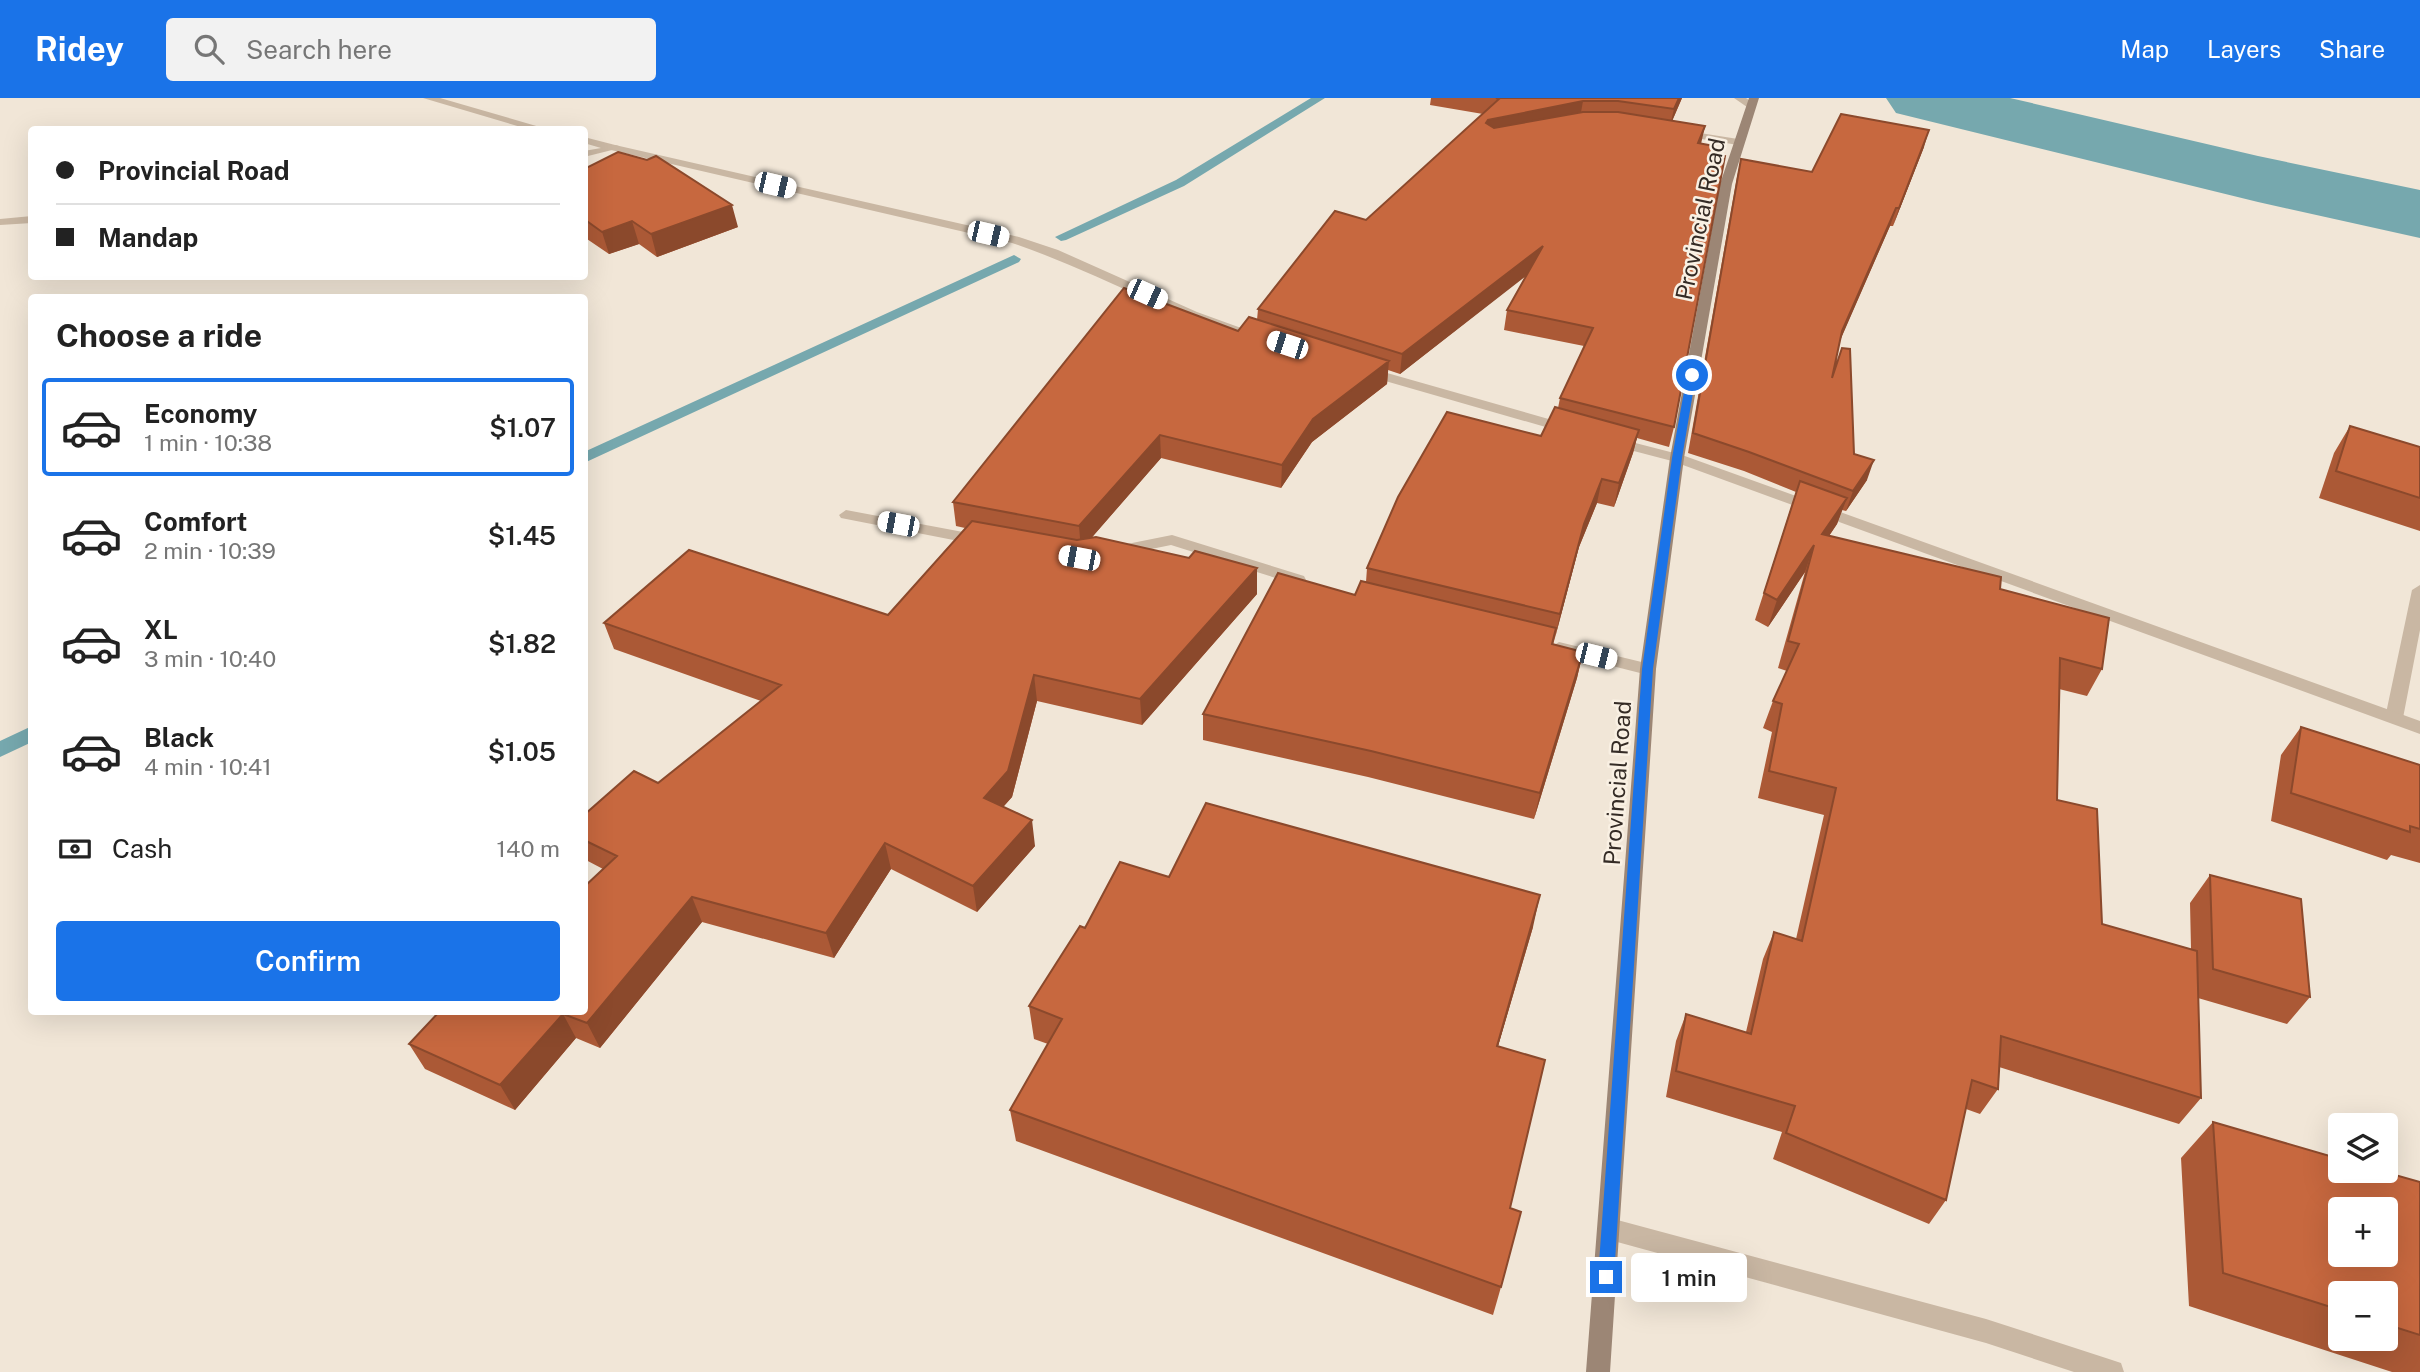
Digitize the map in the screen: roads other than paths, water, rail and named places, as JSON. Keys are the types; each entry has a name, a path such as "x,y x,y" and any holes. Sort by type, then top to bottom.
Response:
{"main road":[{"name":"Provincial Road","path":"1598,1372 1648,669 1677,458 1727,184 1748,100"}],"street":[{"path":"428,98 530,126"},
{"path":"1670,131 1738,142"},
{"path":"588,141 1015,240 1054,253 1193,315 1270,340"},
{"path":"588,153 615,148"},
{"path":"0,222 28,219"},
{"path":"1347,365 1677,458 2420,728"},
{"path":"846,514 997,543"},
{"path":"1105,553 1172,540 1311,584"},
{"path":"2394,718 2420,590"},
{"path":"1539,642 1648,669"},
{"path":"1610,1229 1986,1331 2112,1372"}],"waterway":[{"path":"1061,237 1180,183 1319,98"},
{"path":"1921,98 2258,179 2420,214"},
{"path":"588,456 1014,259"},
{"path":"0,750 28,735"}]}
